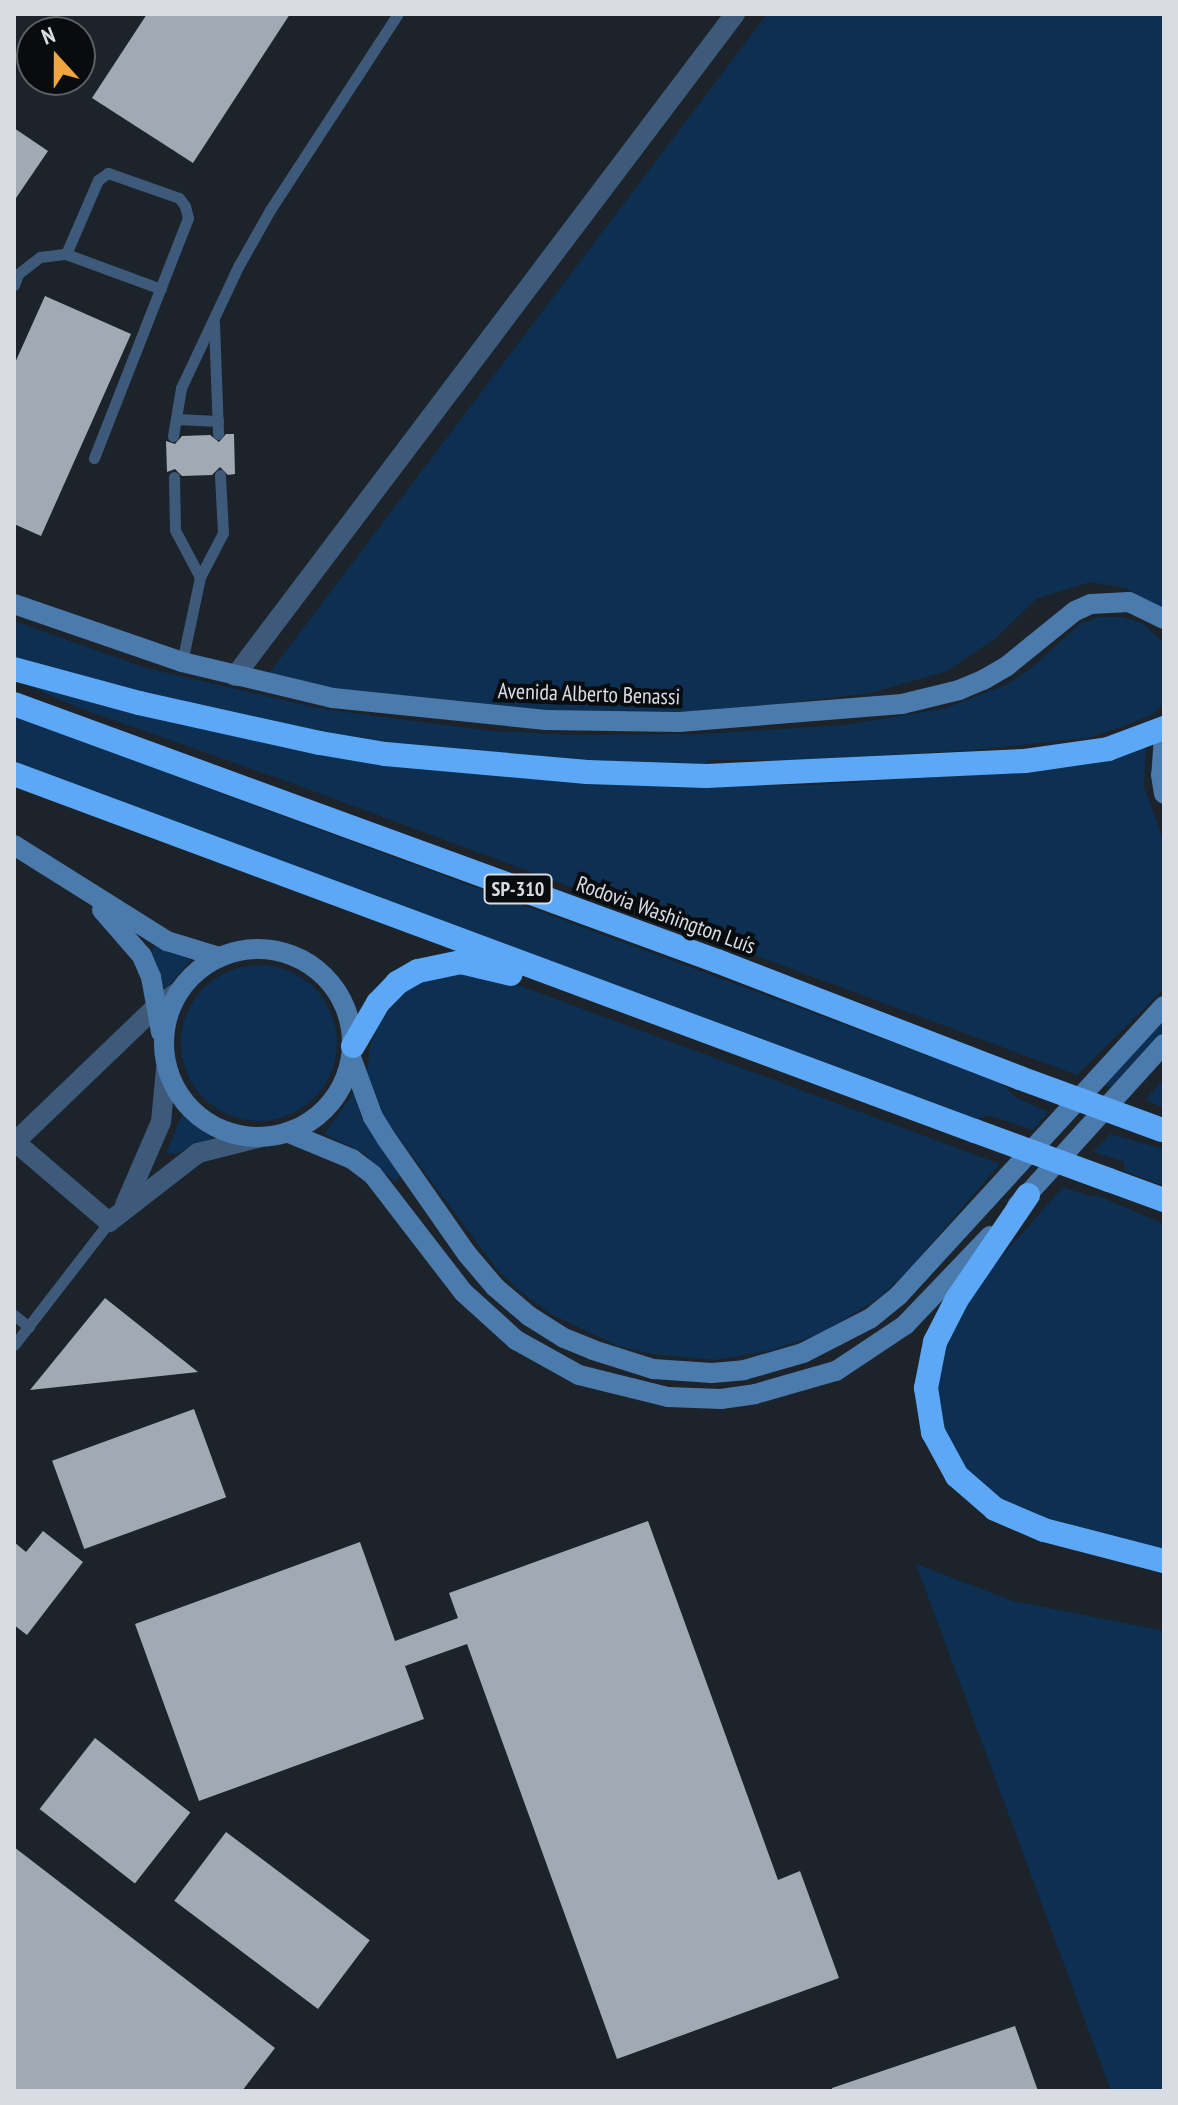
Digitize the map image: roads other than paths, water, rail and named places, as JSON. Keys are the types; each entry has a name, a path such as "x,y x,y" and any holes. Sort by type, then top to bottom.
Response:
{"highway":[{"path":"14,669 139,703 320,743 385,754 587,772 706,776 985,764 1108,749 1164,728"},
{"name":"Rodovia Washington Luís","path":"14,704 717,961 1163,1130"},
{"path":"14,774 1164,1200"},
{"path":"352,1053 378,1003 397,983 440,964 461,962 491,968 666,1017"},
{"path":"1028,1195 957,1299 935,1342 926,1388 933,1432 957,1476 995,1509 1044,1530 1164,1561"}],"main road":[{"name":"Avenida Alberto Benassi","path":"14,604 182,662 333,698 546,720 679,722 902,704 959,690 1007,666 1075,611 1091,604 1129,602 1155,614 1164,627"},
{"path":"1164,736 1161,775 1164,794"},
{"path":"14,845 167,941 219,957"},
{"path":"70,880 121,928 142,956 151,977 166,1069 179,1097 200,1119 228,1134 258,1138 289,1133 312,1121 330,1105 344,1084 352,1053"},
{"path":"163,1040 167,1015 178,992 196,971 219,957 246,949 273,949 299,958 322,973 339,994 350,1019 352,1053 373,1117 467,1254 506,1297 564,1338 593,1350 653,1369 712,1373 744,1370 803,1353 871,1318 899,1295 1164,1006"},
{"path":"289,1133 352,1159 373,1175 463,1292 516,1340 579,1375 668,1397 721,1399 811,1381 858,1359 928,1305 1164,1044"}],"street":[{"path":"235,676 735,14"},
{"path":"115,1218 14,1142 156,1007 178,992"},
{"path":"115,1218 161,1122 166,1069"},
{"path":"115,1218 198,1153 258,1138"}],"lane":[{"path":"173,436 181,388 195,354 270,210 398,14"},
{"path":"66,254 98,180 108,173 121,175 179,198 185,206 188,218 94,458"},
{"path":"14,285 18,274 40,257 66,254 161,289"},
{"path":"176,419 218,428 214,322"},
{"path":"182,662 200,577 223,533 220,475"},
{"path":"174,477 175,530 200,577"},
{"path":"14,1345 115,1218"},
{"path":"14,1315 29,1327"}]}
